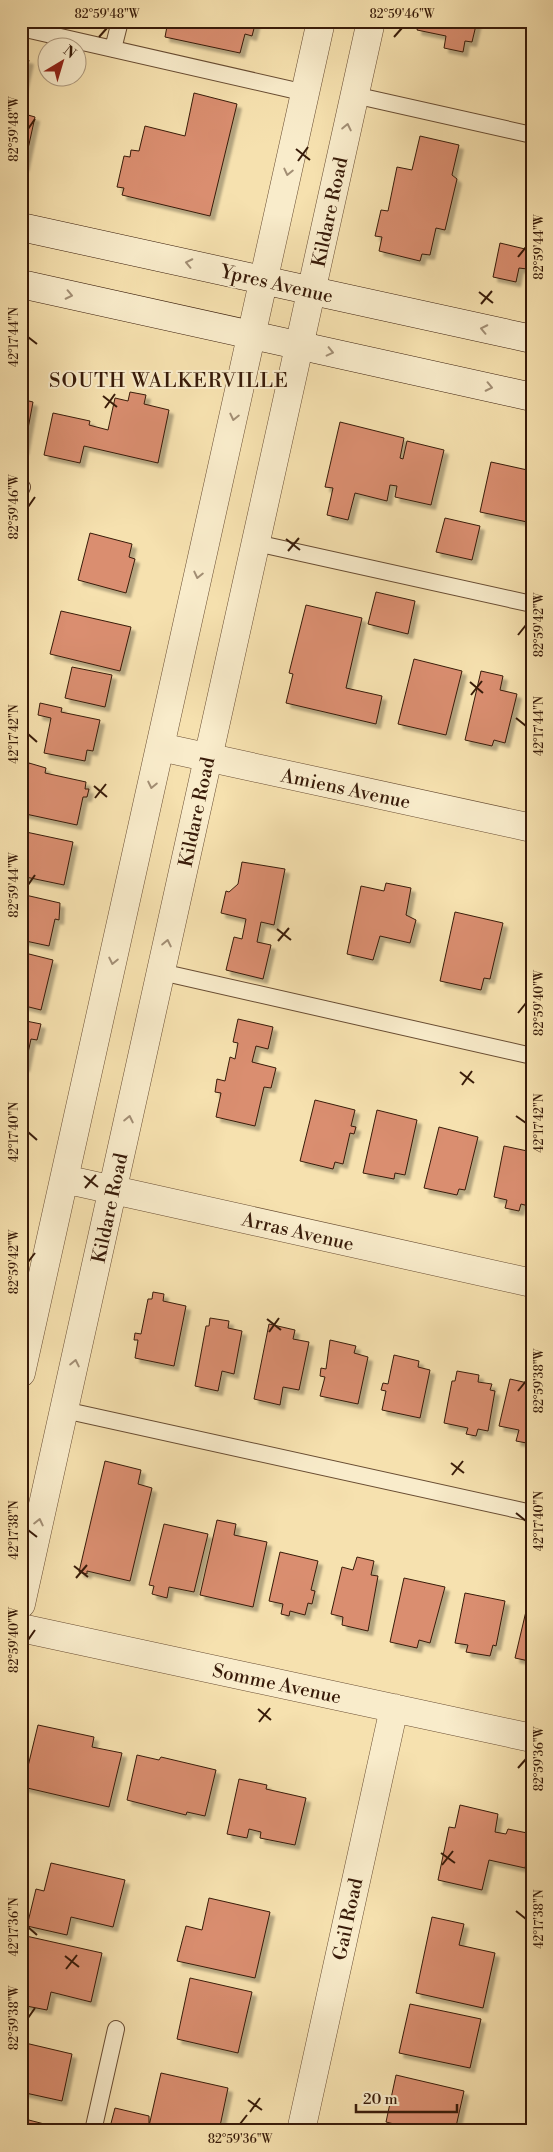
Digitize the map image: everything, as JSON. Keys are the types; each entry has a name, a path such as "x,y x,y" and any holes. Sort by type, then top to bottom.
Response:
{"street":[{"path":"21,1373 321,21"},
{"name":"Kildare Road","path":"21,1604 371,21"},
{"name":"Ypres Avenue","path":"21,227 532,339"},
{"path":"21,284 532,396"},
{"name":"Amiens Avenue","path":"160,747 532,828"},
{"name":"Arras Avenue","path":"64,1179 532,1283"},
{"name":"Somme Avenue","path":"21,1628 532,1738"},
{"name":"Gail Road","path":"301,2131 394,1708"}],"lane":[{"path":"114,49 120,21"},
{"path":"21,28 306,93"},
{"path":"354,95 532,135"},
{"path":"256,543 532,604"},
{"path":"161,972 532,1056"},
{"path":"64,1410 532,1513"},
{"path":"93,2131 116,2029"}],"building":[{"path":"168,21 256,21 252,36 245,34 240,53 165,37"},
{"path":"419,21 477,21 472,42 465,41 463,52 444,48 446,36 417,30"},
{"path":"21,58 29,60 21,95"},
{"path":"194,93 237,104 210,216 122,195 124,188 117,187 124,156 130,157 131,150 139,151 145,126 185,136"},
{"path":"21,113 35,117 24,167 21,166"},
{"path":"420,136 459,145 452,175 457,179 445,230 436,228 430,255 422,254 420,261 379,251 382,237 375,236 381,210 388,211 397,167 412,170"},
{"path":"530,225 532,226 532,275 526,273 527,269 519,268 516,282 493,277 500,243 525,249"},
{"path":"130,392 146,395 144,404 169,410 158,463 84,446 80,463 44,455 53,413 90,421 89,425 108,430 115,398 128,401"},
{"path":"21,399 33,402 24,450 21,450"},
{"path":"340,422 404,438 400,458 403,459 407,441 444,450 431,505 395,497 397,486 390,485 387,501 355,493 348,520 327,515 333,488 325,487"},
{"path":"491,462 532,471 532,523 480,512"},
{"path":"445,518 480,526 472,560 436,552"},
{"path":"90,533 132,544 129,557 135,559 126,593 78,580"},
{"path":"376,592 415,601 408,634 368,624"},
{"path":"306,605 362,618 346,688 382,696 376,724 286,703 293,674 289,673"},
{"path":"61,611 131,627 120,671 50,654"},
{"path":"414,659 462,671 446,735 398,724"},
{"path":"72,667 112,675 105,707 65,698"},
{"path":"481,671 503,676 500,690 517,694 505,743 494,740 492,746 465,740"},
{"path":"40,703 62,708 61,712 100,720 93,751 87,750 85,761 44,753 51,718 38,715"},
{"path":"29,763 46,768 45,773 86,782 85,789 89,789 87,797 83,797 77,825 21,813 21,778 23,770 27,770"},
{"path":"26,832 73,842 64,885 21,876 21,847"},
{"path":"242,862 285,869 274,925 261,922 257,942 271,945 263,979 226,970 234,937 242,939 246,919 221,913 226,891 229,892 238,884"},
{"path":"386,883 411,888 406,915 416,920 410,943 380,936 373,960 347,954 361,886 384,891"},
{"path":"21,894 60,903 59,920 55,919 49,946 21,940"},
{"path":"455,912 503,923 490,979 484,978 481,990 440,981"},
{"path":"21,952 53,960 41,1010 21,1005"},
{"path":"238,1019 273,1027 268,1049 256,1046 252,1062 276,1068 271,1088 264,1087 255,1126 216,1117 221,1093 215,1092 217,1079 225,1081 230,1057 235,1059 238,1043 233,1042"},
{"path":"21,1020 41,1024 37,1040 31,1039 25,1067 21,1067"},
{"path":"315,1100 355,1110 351,1126 356,1127 354,1134 350,1133 343,1164 335,1162 333,1169 300,1161"},
{"path":"377,1110 417,1120 405,1175 395,1173 394,1179 363,1173"},
{"path":"439,1127 478,1137 465,1190 459,1189 457,1195 424,1188"},
{"path":"504,1146 532,1152 532,1207 521,1204 519,1211 505,1208 507,1200 494,1197"},
{"path":"153,1292 164,1294 163,1301 186,1306 174,1366 135,1358 138,1340 134,1340 135,1333 141,1334 148,1299 152,1299"},
{"path":"210,1318 229,1321 228,1328 242,1331 234,1374 222,1371 218,1391 195,1386 206,1326 209,1326"},
{"path":"269,1324 295,1330 293,1339 309,1342 299,1390 283,1387 280,1405 254,1399"},
{"path":"330,1340 356,1346 354,1353 368,1357 358,1404 320,1396 325,1377 320,1376 321,1368 326,1369"},
{"path":"394,1355 419,1361 418,1367 430,1370 420,1418 382,1410 386,1391 381,1390 383,1383 388,1384"},
{"path":"457,1371 479,1375 478,1382 492,1384 490,1390 495,1391 488,1431 478,1429 476,1436 466,1434 468,1428 444,1423 452,1381 455,1381"},
{"path":"510,1379 532,1384 532,1444 516,1441 519,1430 499,1426"},
{"path":"105,1461 141,1470 138,1484 152,1488 130,1581 87,1571 87,1574 79,1572"},
{"path":"217,1520 236,1524 234,1535 267,1542 253,1607 200,1595"},
{"path":"164,1524 208,1534 194,1592 169,1587 167,1598 152,1594 154,1586 149,1585"},
{"path":"280,1552 318,1561 311,1590 315,1591 312,1604 308,1603 305,1615 290,1611 289,1616 281,1614 283,1604 269,1601"},
{"path":"357,1557 374,1561 371,1575 378,1576 368,1631 342,1625 343,1617 331,1614 342,1567 353,1570"},
{"path":"404,1578 445,1587 430,1643 419,1640 417,1648 390,1642"},
{"path":"465,1593 505,1601 496,1646 493,1645 490,1656 466,1652 468,1645 455,1643"},
{"path":"527,1607 532,1609 532,1666 529,1666 529,1661 515,1658"},
{"path":"38,1725 94,1737 92,1747 122,1753 109,1807 23,1787"},
{"path":"137,1755 159,1760 161,1757 216,1770 205,1816 187,1812 186,1815 127,1800"},
{"path":"239,1779 267,1785 266,1789 306,1798 295,1845 260,1838 261,1832 249,1829 247,1838 227,1834"},
{"path":"460,1805 498,1814 495,1832 506,1834 508,1829 532,1834 525,1868 489,1860 482,1890 438,1880 449,1827 455,1828"},
{"path":"51,1863 125,1880 113,1927 71,1917 67,1935 27,1926 36,1889 44,1891"},
{"path":"209,1898 270,1912 255,1978 177,1961 186,1926 202,1930"},
{"path":"432,1917 464,1924 459,1945 495,1953 483,2008 416,1993"},
{"path":"26,1936 102,1953 91,2002 51,1992 47,2010 21,2005 21,1956"},
{"path":"190,1978 252,1992 238,2053 177,2039"},
{"path":"410,2004 481,2019 470,2068 399,2053"},
{"path":"21,2042 72,2054 62,2101 21,2092"},
{"path":"161,2073 228,2088 219,2131 109,2131 115,2108 149,2116 149,2126"},
{"path":"396,2075 464,2091 455,2131 423,2131 386,2122"},
{"path":"21,2118 56,2127 55,2131 21,2131"}],"district":[{"name":"SOUTH WALKERVILLE","path":"169,380"}]}
